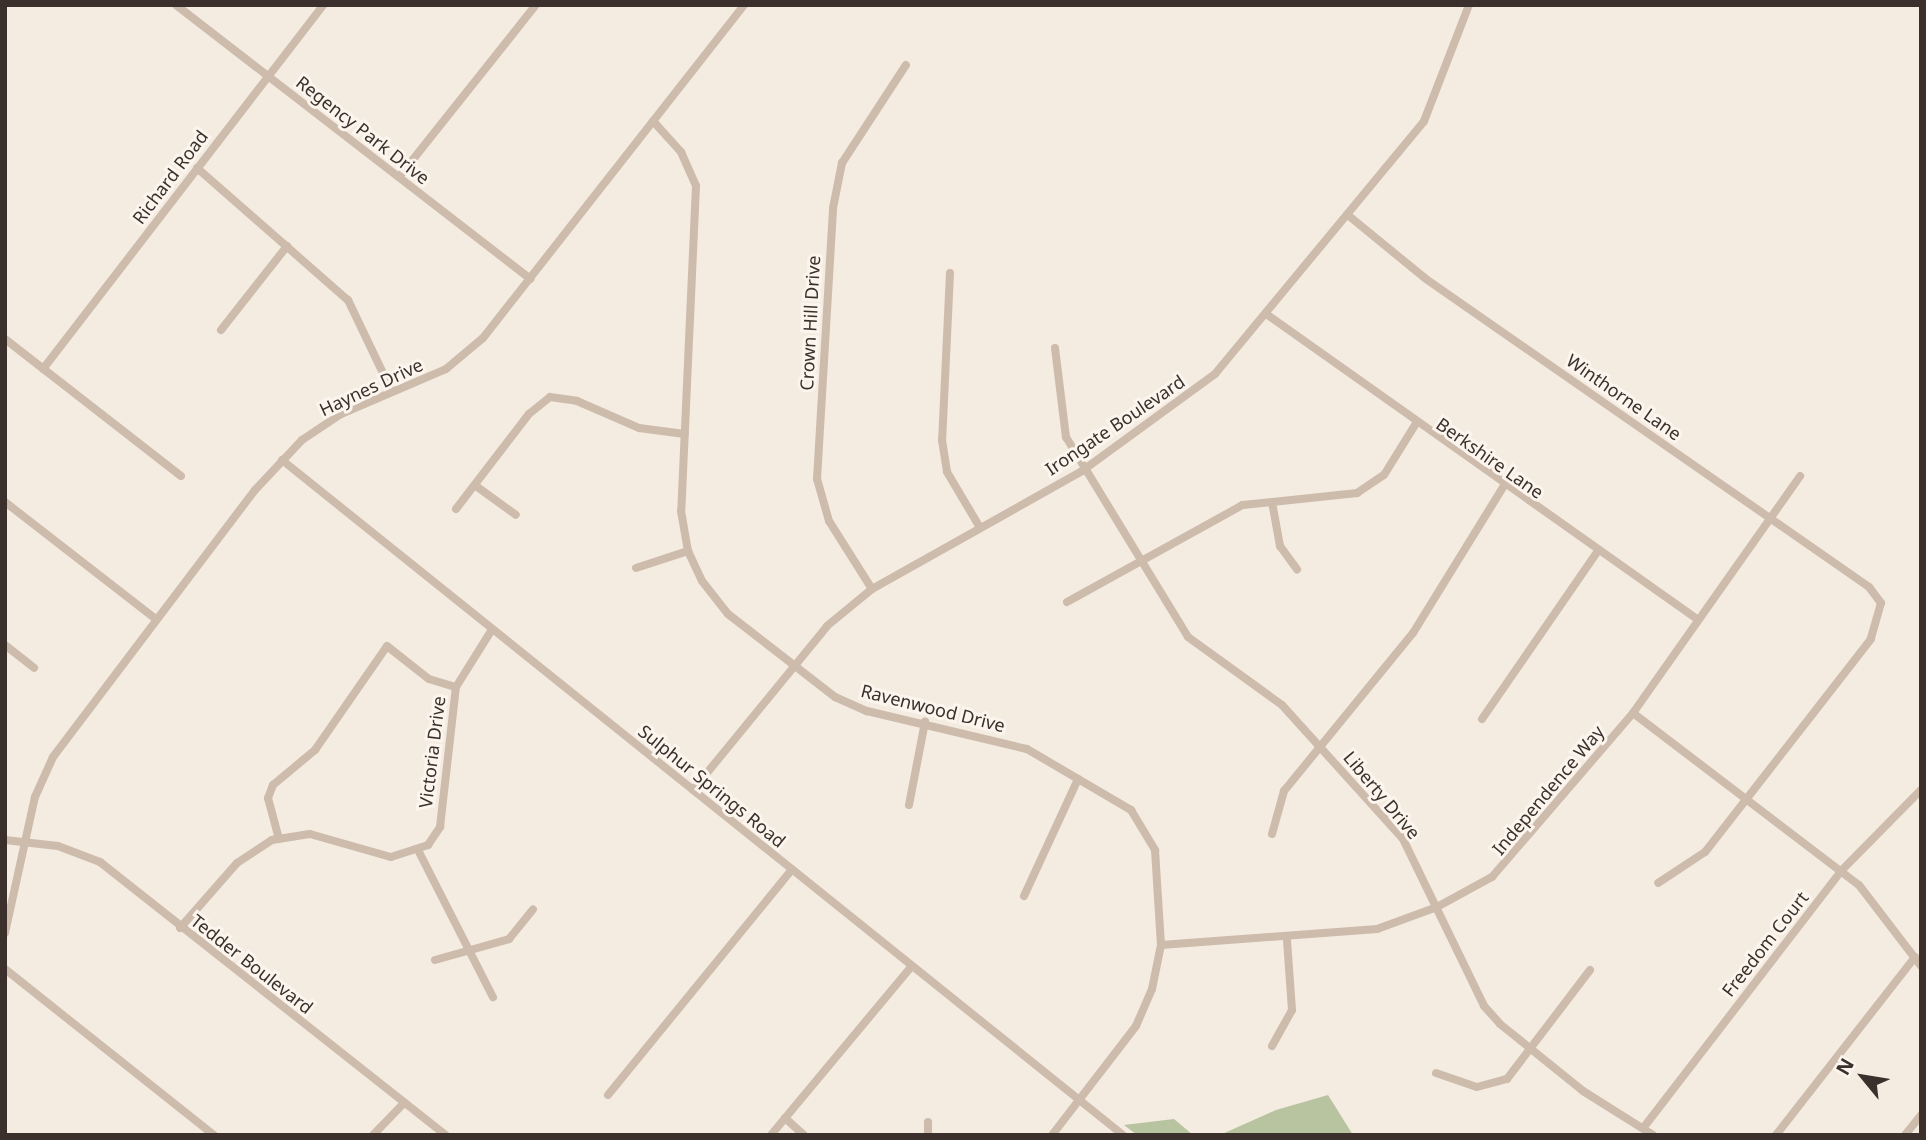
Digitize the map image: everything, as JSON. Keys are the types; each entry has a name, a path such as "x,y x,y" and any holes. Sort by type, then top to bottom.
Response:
{"street":[{"name":"Regency Park Drive","path":"176,5 531,279"},
{"name":"Richard Road","path":"43,369 323,5"},
{"path":"399,177 536,5"},
{"name":"Haynes Drive","path":"5,933 35,797 53,757 156,619 282,460 341,414 446,369 483,338 744,5"},
{"name":"Irongate Boulevard","path":"693,790 791,667 872,589 979,526 1082,471 1215,374 1269,316 1424,121 1469,5"},
{"name":"Crown Hill Drive","path":"872,589 829,522 817,479 832,221 842,163 906,65"},
{"name":"Ravenwood Drive","path":"653,121 681,152 696,186 681,511 688,551 728,614 791,667 852,705 997,738 1078,779 1131,810 1144,827 1155,850 1161,946 1136,1026 1052,1135"},
{"path":"197,168 348,300 392,392"},
{"name":"Winthorne Lane","path":"1349,216 1426,279 1869,587 1881,603 1871,639 1746,799"},
{"path":"221,330 287,246"},
{"path":"950,273 942,440 947,472 979,526"},
{"name":"Berkshire Lane","path":"1269,316 1415,425 1697,619"},
{"path":"5,339 181,476"},
{"name":"Liberty Drive","path":"1055,348 1059,420 1082,471 1188,637 1282,705 1403,839 1484,1006 1530,1051 1653,1135"},
{"path":"456,509 529,414 550,397 577,401 639,428 685,434"},
{"path":"1067,602 1139,563 1197,525 1243,505 1357,493 1384,475 1415,425"},
{"name":"Sulphur Springs Road","path":"282,460 491,631 1124,1135"},
{"name":"Independence Way","path":"1161,946 1287,940 1377,929 1437,907 1492,877 1519,852 1633,713 1800,476"},
{"path":"476,486 516,516"},
{"path":"1272,834 1284,791 1413,633 1503,487"},
{"path":"5,502 156,619"},
{"path":"1272,502 1280,545 1297,569"},
{"path":"635,568 688,551"},
{"path":"1482,719 1598,551"},
{"name":"Victoria Drive","path":"419,852 440,827 456,687 491,631"},
{"path":"5,645 34,668"},
{"path":"279,839 268,798 273,785 315,750 387,646 429,679 456,687"},
{"path":"1633,713 1841,871 1875,902 1921,965"},
{"path":"909,806 925,722"},
{"path":"1024,896 1078,779"},
{"name":"Freedom Court","path":"1644,1127 1841,871 1921,790"},
{"path":"1658,883 1705,852 1746,799"},
{"path":"180,928 237,863 279,839 310,834 391,857 419,852 493,997"},
{"name":"Tedder Boulevard","path":"5,840 27,841 100,862 180,928 446,1135"},
{"path":"608,1095 792,869"},
{"path":"435,960 469,954 516,934 533,909"},
{"path":"1272,1046 1292,1010 1287,940"},
{"path":"1776,1135 1915,957"},
{"path":"771,1135 912,966"},
{"path":"5,969 214,1135"},
{"path":"1436,1073 1477,1087 1493,1085 1507,1079 1590,971"},
{"path":"373,1135 404,1103"},
{"path":"1905,1135 1921,1115"},
{"path":"785,1118 804,1135"},
{"path":"928,1122 928,1135"}],"green space":[{"path":"1328,1095 1353,1135 1220,1135 1276,1110"},
{"path":"1174,1119 1193,1135 1137,1135 1124,1125"}]}
